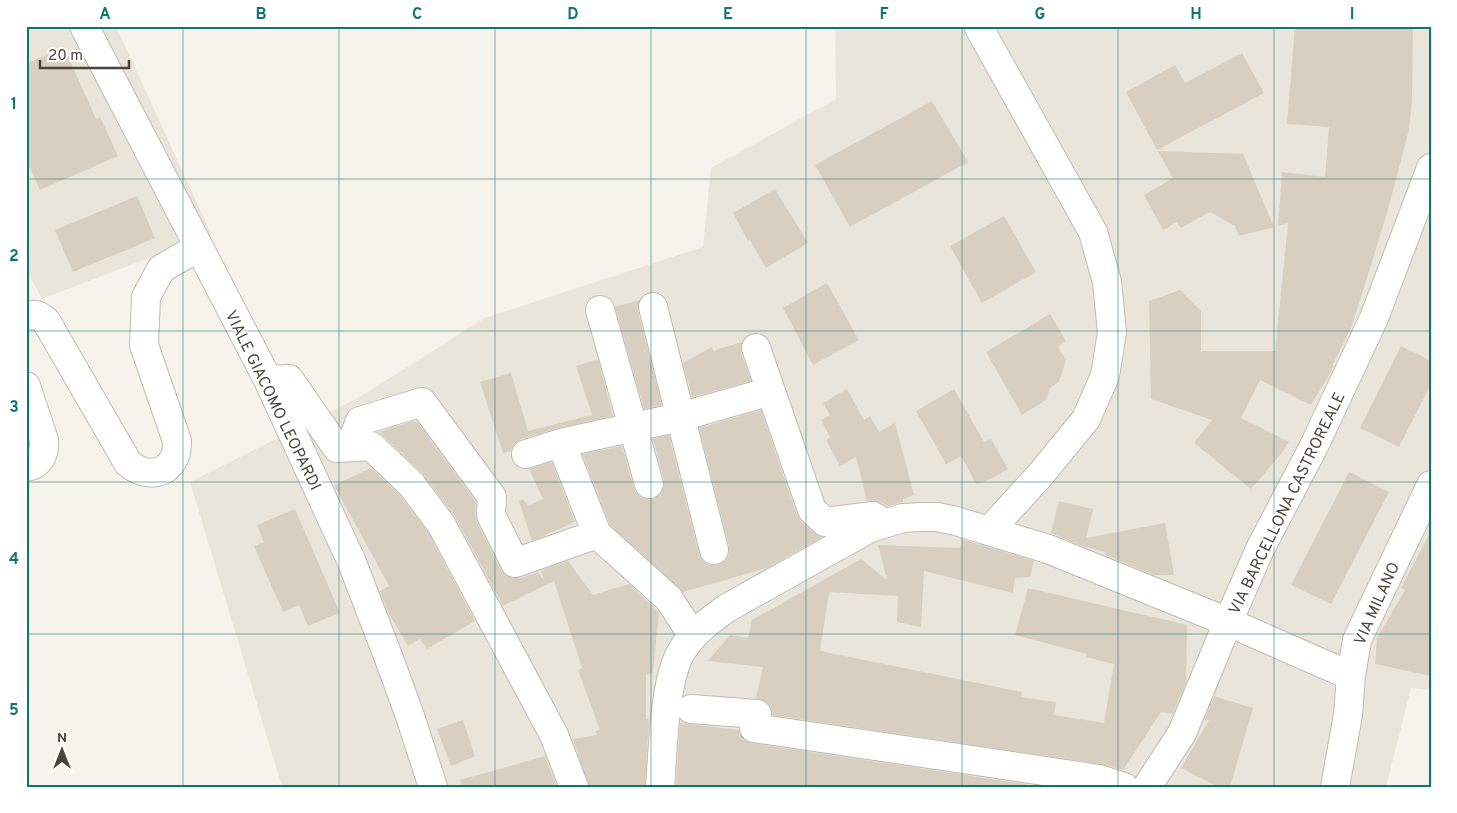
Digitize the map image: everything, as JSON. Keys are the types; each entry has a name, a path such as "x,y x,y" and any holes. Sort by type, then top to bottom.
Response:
{"street":[{"name":"VIALE GIACOMO LEOPARDI","path":"84,26 268,380 351,560 410,716 433,787"},
{"path":"978,26 1092,232 1106,282 1112,332 1105,376 1086,419 1041,474 989,531"},
{"name":"VIA BARCELLONA CASTROREALE","path":"660,787 667,715 675,665 681,652 693,636 708,621 727,608 856,535 885,523 903,518 938,517 989,531 1048,549 1228,622 1260,549 1314,446 1374,318 1431,168"},
{"path":"26,316 33,314 40,316 46,321 128,462 143,472 152,473 160,471 174,459 177,451 176,442 144,345 146,297 161,269 199,247"},
{"path":"653,308 714,550"},
{"path":"600,310 649,484"},
{"path":"756,348 812,510 825,522 873,516 885,523"},
{"path":"268,380 289,379 337,448 371,446 411,484 440,524 554,735 574,787"},
{"path":"26,386 45,448 38,462 26,467"},
{"path":"526,454 561,443 680,417 771,391"},
{"path":"350,447 360,421 422,402 492,497 491,515 515,563 597,534"},
{"path":"561,443 597,534 669,600 693,636"},
{"name":"VIA MILANO","path":"1335,787 1348,715 1351,676 1357,640 1431,485"},
{"path":"1147,787 1182,734 1228,622 1351,676"},
{"path":"690,709 757,714 754,728 1099,779 1124,787"}],"shaded area":[{"path":"26,26 116,26 211,234 42,299 26,269"},
{"path":"835,26 1431,26 1431,690 1411,688 1386,787 282,787 190,482 358,398 485,318 703,247 711,168 836,99"}],"building":[{"path":"1295,26 1413,26 1412,101 1409,130 1387,213 1352,326 1331,372 1311,405 1260,380 1241,418 1289,442 1251,489 1194,443 1212,420 1151,399 1149,301 1180,290 1201,311 1201,351 1275,351 1288,223 1278,226 1282,172 1325,177 1329,127 1287,124"},
{"path":"64,47 96,119 100,117 118,156 40,190 26,160 26,64"},
{"path":"1242,53 1264,93 1157,150 1126,92 1175,65 1185,83"},
{"path":"932,101 968,162 850,227 815,165"},
{"path":"1158,151 1243,154 1274,227 1239,236 1235,226 1210,212 1181,228 1177,222 1163,230 1144,195 1173,178"},
{"path":"775,189 808,243 766,268 750,240 748,241 733,213"},
{"path":"137,196 155,238 73,272 55,230"},
{"path":"1004,216 1036,272 982,303 950,246"},
{"path":"827,283 859,340 813,365 783,308"},
{"path":"640,300 638,311 662,405 644,409 615,307"},
{"path":"1050,314 1066,341 1058,347 1066,360 1059,382 1050,388 1046,400 1022,415 986,352"},
{"path":"742,342 741,353 751,381 692,397 683,363 712,347 713,351"},
{"path":"1401,346 1431,361 1431,384 1399,447 1360,428"},
{"path":"598,359 613,416 558,428 521,439 514,444 511,451 503,453 480,382 511,373 528,431 592,415 576,366"},
{"path":"847,389 864,420 870,416 879,432 895,423 914,495 903,499 903,502 888,506 880,502 867,501 856,457 840,466 826,440 830,437 821,420 830,415 823,403"},
{"path":"954,389 984,442 991,439 1008,469 991,479 976,484 961,456 946,464 916,411"},
{"path":"761,410 797,515 814,533 822,537 767,568 683,592 610,525 582,454 622,446 634,489 638,495 645,499 653,499 660,495 664,487 664,480 653,439 669,435 699,554 703,561 709,565 717,565 725,561 729,554 729,546 699,428"},
{"path":"413,421 418,423 476,502 475,514 477,522 501,570 506,575 512,578 520,578 538,572 544,580 541,570 568,561 593,595 629,584 659,612 653,673 646,675 646,719 649,719 645,787 589,787 573,739 597,735 596,731 600,730 578,670 582,668 554,581 503,606 454,515 422,473 379,432"},
{"path":"552,462 575,522 532,541 519,501 523,499 528,506 543,499 529,469"},
{"path":"371,468 399,494 428,532 475,621 427,649 420,639 408,646 388,612 380,591 389,586 334,485"},
{"path":"1349,472 1389,492 1331,604 1291,585"},
{"path":"1059,501 1093,509 1086,538 1165,523 1174,575 1154,575 1105,555 1106,552 1082,546 1051,533"},
{"path":"295,509 340,613 308,626 299,605 283,612 254,546 264,542 257,525"},
{"path":"1431,531 1431,676 1375,664 1377,638 1405,590 1401,588"},
{"path":"962,539 1034,561 1030,577 1015,578 1013,593 924,571 921,627 897,622 898,596 829,592 820,651 1022,692 1021,697 1056,702 1054,715 1104,723 1114,664 1086,657 1087,654 1015,635 1028,588 1187,625 1186,683 1173,714 1161,712 1123,770 1101,764 772,715 771,708 767,702 756,698 763,667 708,661 730,635 748,638 752,620 861,559 887,580 878,545 960,548"},
{"path":"1214,696 1253,708 1230,787 1218,787 1181,768 1209,720 1204,720"},
{"path":"463,720 475,756 451,766 437,729"},
{"path":"680,723 739,730 744,740 752,743 1045,787 676,787"},
{"path":"545,756 557,787 461,787 460,780"}]}
